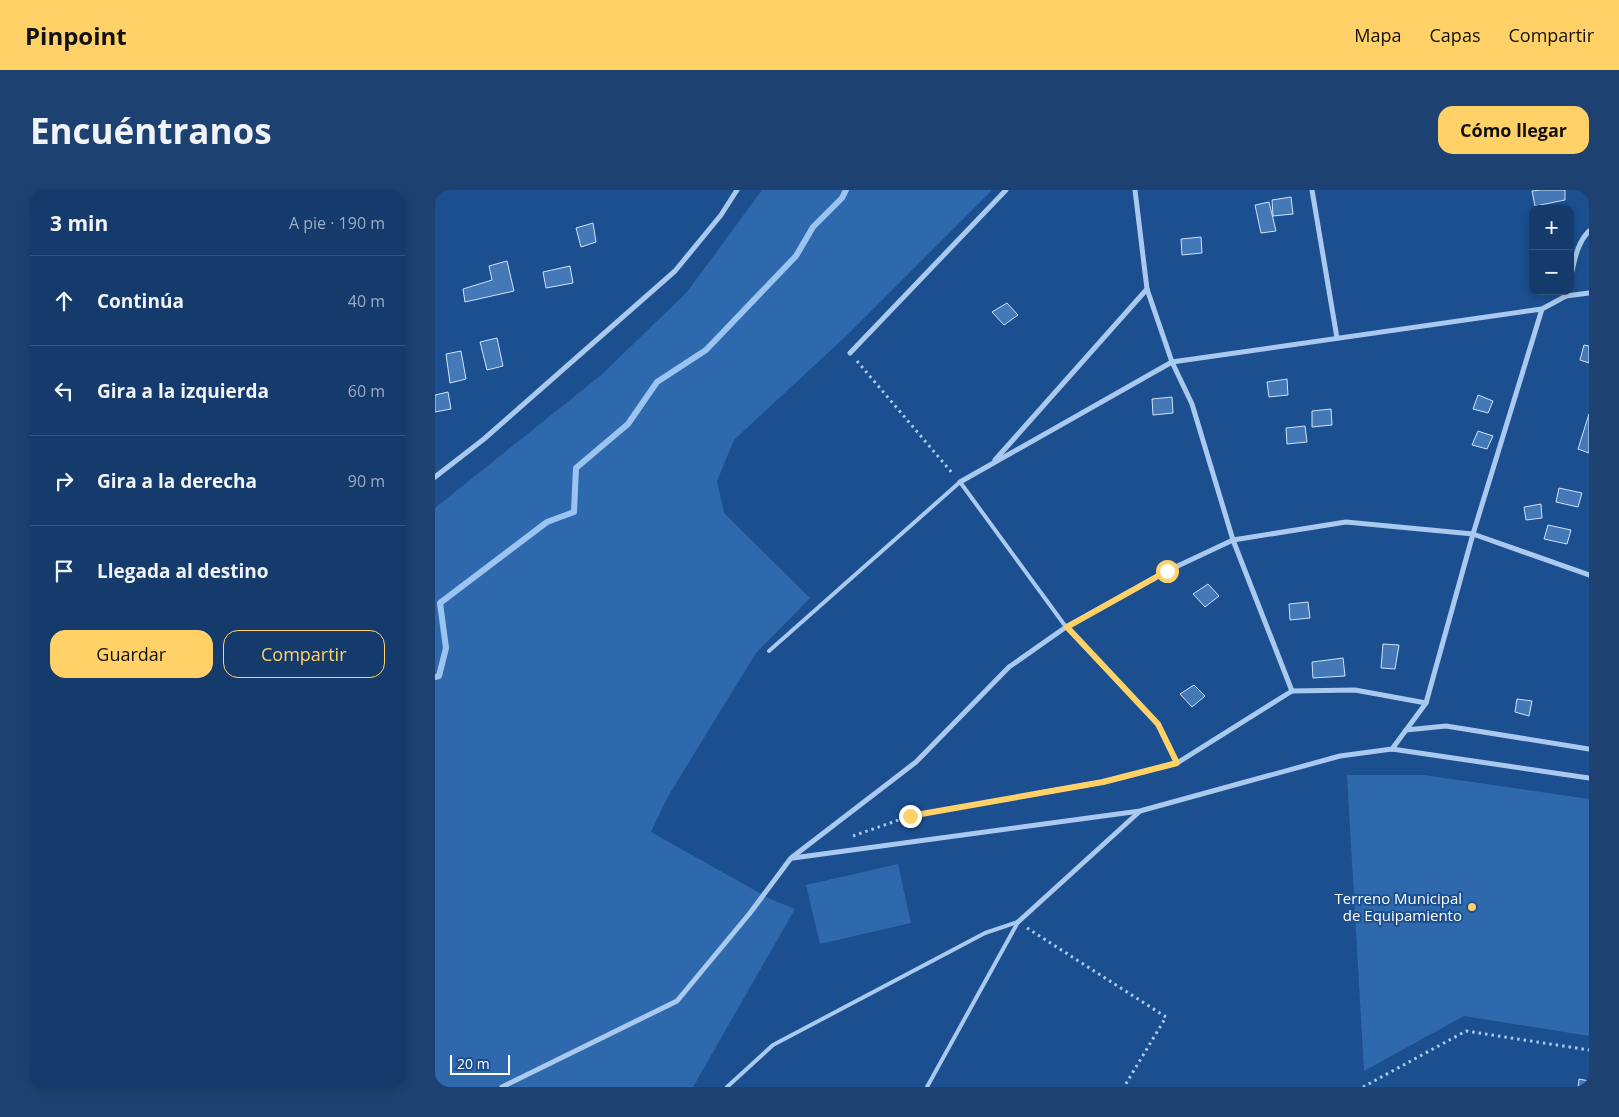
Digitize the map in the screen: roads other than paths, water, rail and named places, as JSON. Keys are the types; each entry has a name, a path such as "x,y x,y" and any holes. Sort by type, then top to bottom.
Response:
{"street":[{"path":"435,477 484,439 675,271 721,215 737,190"},
{"path":"850,353 1006,190"},
{"path":"1135,190 1147,289 1172,362 1193,404 1233,540 1292,691"},
{"path":"1312,190 1337,338"},
{"path":"1574,261 1583,237 1589,231"},
{"path":"992,464 1147,289"},
{"path":"1574,294 1589,293"},
{"path":"959,482 1172,362 1542,310 1564,295"},
{"path":"1392,749 1426,703 1473,534 1542,310"},
{"path":"503,1087 677,1001 750,914 791,858 915,762 1009,667 1067,627 1167,571 1233,540 1346,522 1473,534 1589,575"},
{"path":"1034,794 1103,782 1177,763 1292,691 1355,690 1426,703"},
{"path":"1406,730 1446,726 1589,749"},
{"path":"791,858 1140,812 1340,756 1392,749 1589,778"},
{"path":"1018,922 1140,812"}],"lane":[{"path":"769,651 959,482 1067,627 1158,724 1177,763"},
{"path":"727,1087 773,1045 985,933 1018,922"},
{"path":"927,1087 1018,922"}],"waterway":[{"path":"435,677 439,676 446,648 440,603 547,522 574,512 576,468 628,424 657,382 706,350 796,256 813,227 842,198 846,190"}],"place":[{"name":"Terreno Municipal de Equipamiento","path":"1472,907"}]}
